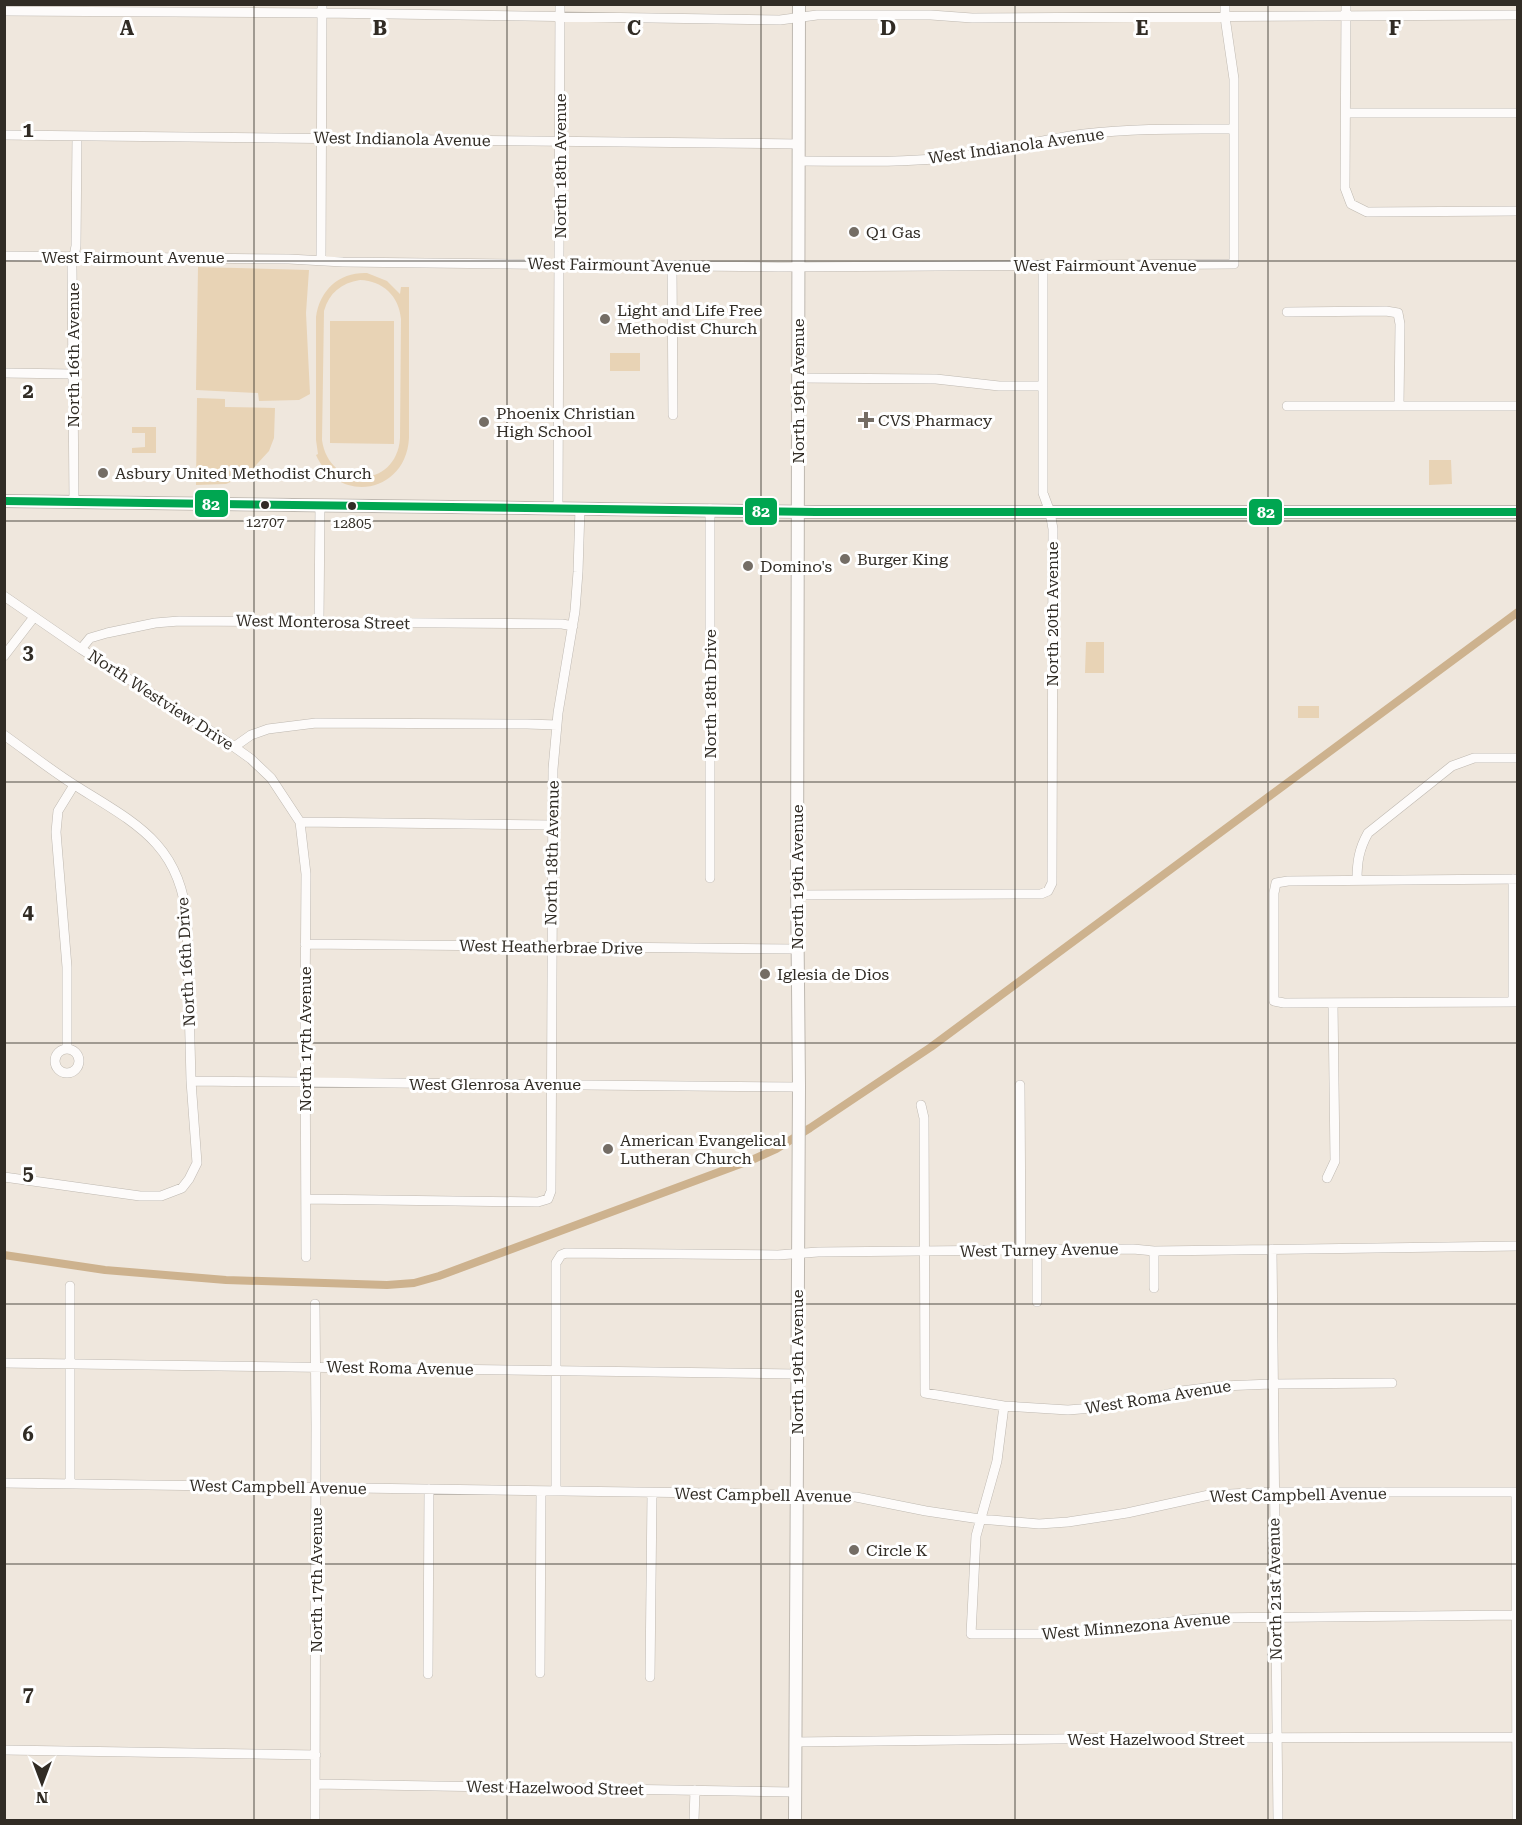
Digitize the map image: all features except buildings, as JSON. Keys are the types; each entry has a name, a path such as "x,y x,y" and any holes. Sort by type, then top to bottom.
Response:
{"main road":[{"name":"North 19th Avenue","path":"795,1821 799,1087 797,511 799,4"},
{"path":"4,501 797,511 1518,512"}],"street":[{"name":"North 18th Avenue","path":"558,507 560,4"},
{"path":"1225,4 1234,79 1234,129"},
{"path":"1346,4 1345,188 1351,204 1367,212 1518,211"},
{"path":"321,261 322,9"},
{"path":"4,11 322,9 560,17 780,20 818,15 931,15 972,18 1518,15"},
{"path":"1347,113 1518,112"},
{"name":"West Indianola Avenue","path":"798,161 944,158 1099,132 1234,129"},
{"name":"West Fairmount Avenue","path":"4,256 798,267 1234,264 1234,129"},
{"name":"West Indianola Avenue","path":"4,135 799,144"},
{"name":"North 16th Avenue","path":"74,502 72,266 76,246 77,136"},
{"name":"North 20th Avenue","path":"797,895 1041,894 1048,891 1052,883 1053,529 1050,512 1042,493 1043,264"},
{"path":"672,266 673,415"},
{"path":"1287,312 1386,311 1398,313 1400,324 1399,406"},
{"path":"4,373 73,374"},
{"path":"798,378 936,379 999,386 1043,386"},
{"path":"1287,406 1518,405"},
{"path":"319,622 320,504"},
{"name":"North 18th Avenue","path":"306,1199 538,1202 548,1199 551,1191 553,769 557,725 573,626 580,508"},
{"name":"North 18th Drive","path":"710,509 710,878"},
{"name":"North Westview Drive","path":"4,596 81,649 234,747 271,778 300,822"},
{"path":"4,657 34,617"},
{"name":"West Monterosa Street","path":"81,649 90,638 155,623 211,620 562,624 573,626"},
{"path":"234,747 251,735 268,729 316,723 557,725"},
{"name":"North 16th Drive","path":"4,735 74,785 146,832 176,872 186,904 191,1081 197,1163 182,1188 161,1196 140,1196 4,1177"},
{"path":"1357,880 1357,858 1368,833 1452,766 1473,758 1518,758"},
{"path":"67,1049 67,958 56,832 58,812 74,785"},
{"path":"300,822 552,825"},
{"name":"North 17th Avenue","path":"300,822 306,874 306,1257"},
{"path":"1515,879 1515,1002 1284,1003 1275,1000 1274,893 1276,883 1357,880 1515,879"},
{"name":"West Heatherbrae Drive","path":"305,944 797,949"},
{"path":"1327,1178 1335,1161 1334,1003"},
{"name":"West Glenrosa Avenue","path":"191,1081 799,1087"},
{"path":"1020,1085 1021,1251"},
{"path":"921,1104 924,1118 924,1252"},
{"name":"West Turney Avenue","path":"556,1371 556,1263 561,1255 573,1251 778,1255 818,1252 1133,1249 1154,1251 1518,1246"},
{"name":"North 21st Avenue","path":"1272,1249 1278,1821"},
{"path":"1037,1250 1037,1302"},
{"path":"1154,1251 1154,1288"},
{"name":"West Roma Avenue","path":"924,1252 925,1393 1004,1406 1077,1409 1105,1407 1181,1391 1222,1386 1273,1383 1392,1383"},
{"path":"70,1286 70,1484"},
{"name":"North 17th Avenue","path":"315,1304 315,1821"},
{"name":"West Roma Avenue","path":"4,1363 796,1374"},
{"path":"556,1371 556,1491"},
{"path":"980,1519 997,1461 1004,1406"},
{"name":"West Campbell Avenue","path":"4,1483 796,1496 870,1499 980,1519 1039,1524 1127,1513 1209,1495 1274,1492 1517,1492"},
{"path":"428,1674 429,1489"},
{"path":"540,1672 541,1491"},
{"path":"1517,1492 1517,1821"},
{"path":"650,1677 652,1493"},
{"name":"West Minnezona Avenue","path":"980,1519 976,1536 971,1634 1060,1634 1207,1618 1517,1615"},
{"name":"West Hazelwood Street","path":"795,1742 1517,1737"},
{"path":"4,1750 316,1755"},
{"name":"West Hazelwood Street","path":"315,1784 795,1792"},
{"path":"694,1821 695,1790"}],"shaded area":[{"path":"198,267 309,270 306,313 310,394 299,400 259,401 258,393 196,390"},
{"path":"357,273 367,273 387,281 400,294 401,287 409,287 409,438 405,457 396,471 384,481 370,486 354,486 339,481 326,471 316,455 318,454 316,317 318,307 333,284","holes":["360,280 368,281 388,291 400,311 400,438 396,455 388,467 376,474 362,477 349,475 337,468 327,457 322,440 324,311 329,299 342,286"]},
{"path":"330,321 394,321 394,444 330,443"},
{"path":"610,353 640,353 640,371 610,371"},
{"path":"197,398 225,399 225,407 275,408 274,438 269,451 247,475 226,484 196,485"},
{"path":"132,427 156,427 156,453 132,453 132,448 145,447 145,433 132,433"},
{"path":"1429,460 1451,460 1452,484 1429,485"},
{"path":"1086,642 1104,642 1104,673 1085,673"},
{"path":"1298,706 1319,706 1319,718 1298,718"}],"waterway":[{"path":"4,1255 105,1270 226,1280 387,1285 414,1283 439,1276 754,1159 776,1149 810,1128 931,1047 1518,612"}],"transit line":[{"name":"82","path":"4,501 816,512 1518,512"}],"place":[{"name":"Q1 Gas","path":"854,232"},
{"name":"Light and Life Free Methodist Church","path":"605,319"},
{"name":"CVS Pharmacy","path":"866,420"},
{"name":"Phoenix Christian High School","path":"484,422"},
{"name":"Asbury United Methodist Church","path":"103,473"},
{"name":"12707","path":"265,505"},
{"name":"12805","path":"352,506"},
{"name":"Burger King","path":"845,559"},
{"name":"Domino's","path":"748,566"},
{"name":"Iglesia de Dios","path":"765,974"},
{"name":"American Evangelical Lutheran Church","path":"608,1149"},
{"name":"Circle K","path":"854,1550"}]}
